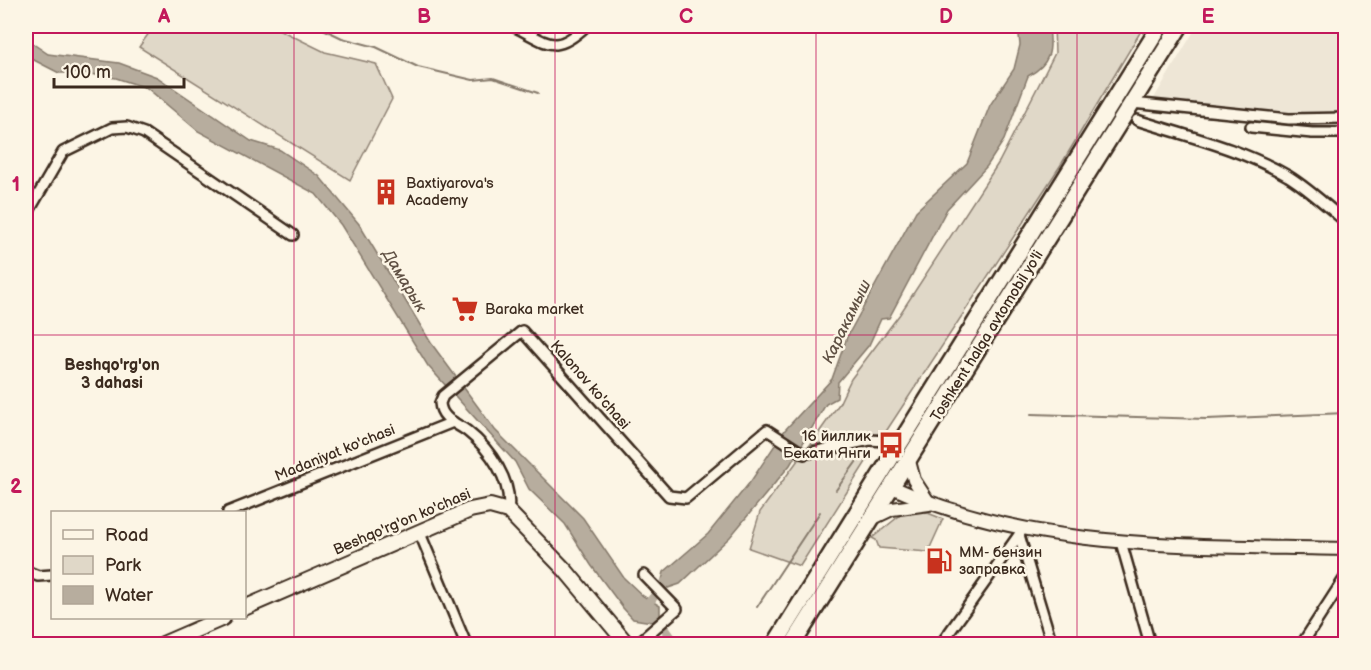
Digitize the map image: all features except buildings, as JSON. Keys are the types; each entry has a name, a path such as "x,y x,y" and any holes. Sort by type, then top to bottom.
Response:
{"highway":[{"name":"Toshkent halqa avtomobil yo'li","path":"775,645 1160,26"},
{"name":"Toshkent halqa avtomobil yo'li","path":"793,645 1180,26"},
{"path":"984,306 1000,316"},
{"path":"878,478 892,487"}],"main road":[{"name":"Beshqo'rg'on ko'chasi","path":"246,607 419,531 480,507 495,506 508,511"},
{"path":"508,511 558,562 627,645"},
{"path":"163,645 222,619"}],"street":[{"path":"513,26 553,46 564,44 586,26"},
{"path":"1132,103 1288,119 1346,118"},
{"path":"1137,120 1222,147 1286,175 1305,187 1346,222"},
{"path":"1251,127 1346,133"},
{"path":"26,216 63,152 112,128 127,128 144,133 293,235"},
{"name":"Kalonov ko'chasi","path":"508,511 511,497 503,475 480,444 441,411 440,403 443,396 522,331 669,496 678,499 686,498 769,431 804,454 870,440 900,442"},
{"name":"Madaniyat ko'chasi","path":"233,511 453,422"},
{"path":"909,461 914,480 930,504"},
{"path":"892,487 930,504 1021,532 1121,542 1346,549"},
{"path":"873,518 892,509 930,504"},
{"path":"419,531 466,645"},
{"path":"941,645 1021,532"},
{"path":"1021,532 1052,645"},
{"path":"1121,542 1150,645"},
{"path":"26,571 38,576 51,574"},
{"path":"637,645 677,609 644,575"},
{"path":"1302,645 1346,576"}],"shaded area":[{"path":"1197,26 1345,26 1345,110 1318,116 1153,100"}],"green space":[{"path":"154,26 272,26 325,52 376,64 392,99 350,180 139,47"},
{"path":"1054,26 1144,26 1062,163 885,433 810,445 839,404 851,379 900,314 999,162 1055,53"},
{"path":"1167,26 1174,26 1004,299 999,296"},
{"path":"867,449 871,454 800,566 749,548 760,512 798,460"},
{"path":"920,510 943,519 928,552 879,548 876,540 872,538 903,513"}],"water":[{"path":"1018,26 1049,26 1050,49 1046,61 1028,76 1004,140 987,166 947,209 889,318 881,319 869,345 838,382 837,398 826,404 790,465 730,537 680,584 668,588 662,580 664,572 708,534 751,481 785,430 832,379 847,337 916,211 967,163 990,105 1014,69 1020,45"},
{"path":"26,39 48,54 119,63 157,77 251,141 280,150 319,176 359,224 431,343 495,430 583,518 624,578 643,596 660,606 660,615 652,622 633,619 623,608 591,565 565,524 529,489 515,462 428,366 341,225 316,194 198,131 147,88 116,78 83,73 59,73 26,56"}],"waterway":[{"path":"317,26 342,38 376,47 418,67 473,80 493,78 538,93"},
{"path":"1031,414 1207,419 1346,413"},
{"path":"836,490 862,454"},
{"path":"757,607 820,512"},
{"name":"Каракамыш","path":"644,609 671,575"},
{"name":"Дамарык","path":"647,611 661,623 676,644"}],"place":[{"name":"Baxtiyarova's Academy","path":"386,192"},
{"name":"Baraka market","path":"465,309"},
{"name":"16 йиллик Бекати Янги","path":"891,445"},
{"name":"ММ- бензин заправка","path":"939,561"}],"district":[{"name":"Beshqo'rg'on 3 dahasi","path":"112,374"}]}
